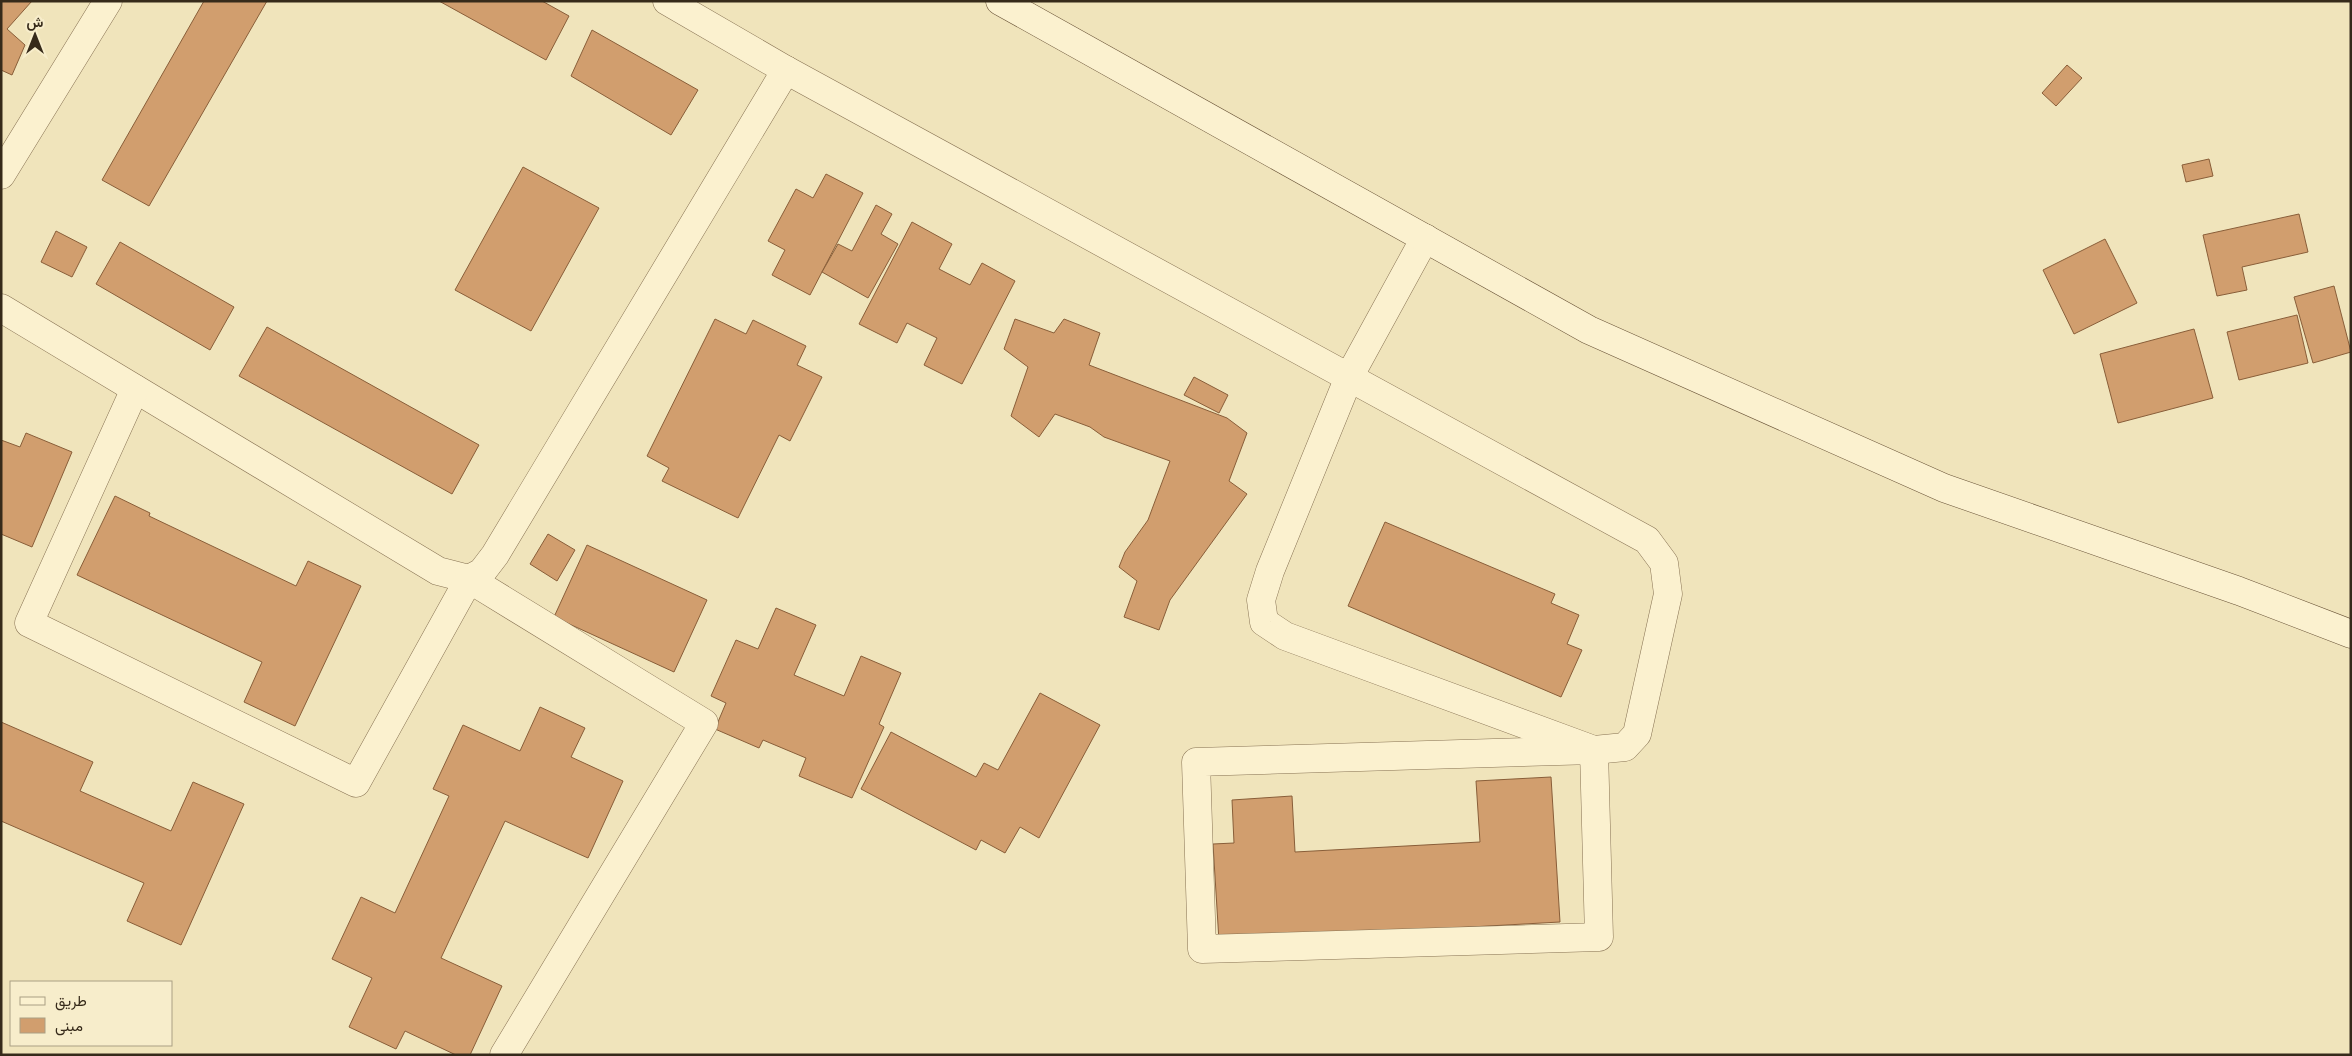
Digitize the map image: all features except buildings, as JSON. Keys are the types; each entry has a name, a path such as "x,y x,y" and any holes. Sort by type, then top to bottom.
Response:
{"street":[{"path":"1,175 108,1"},
{"path":"667,1 786,70 1647,540 1664,563 1668,594 1636,734 1625,747 1594,750 1196,762 1202,949 1599,937 1594,750"},
{"path":"1000,1 1589,330 1944,488 2238,591 2351,634"},
{"path":"134,389 29,623 356,783 469,579 482,572 495,555 786,70"},
{"path":"1425,238 1349,377 1270,570 1261,600 1264,622 1285,636 1594,750"},
{"path":"1,308 438,571 469,579 704,723 504,1055"}]}
